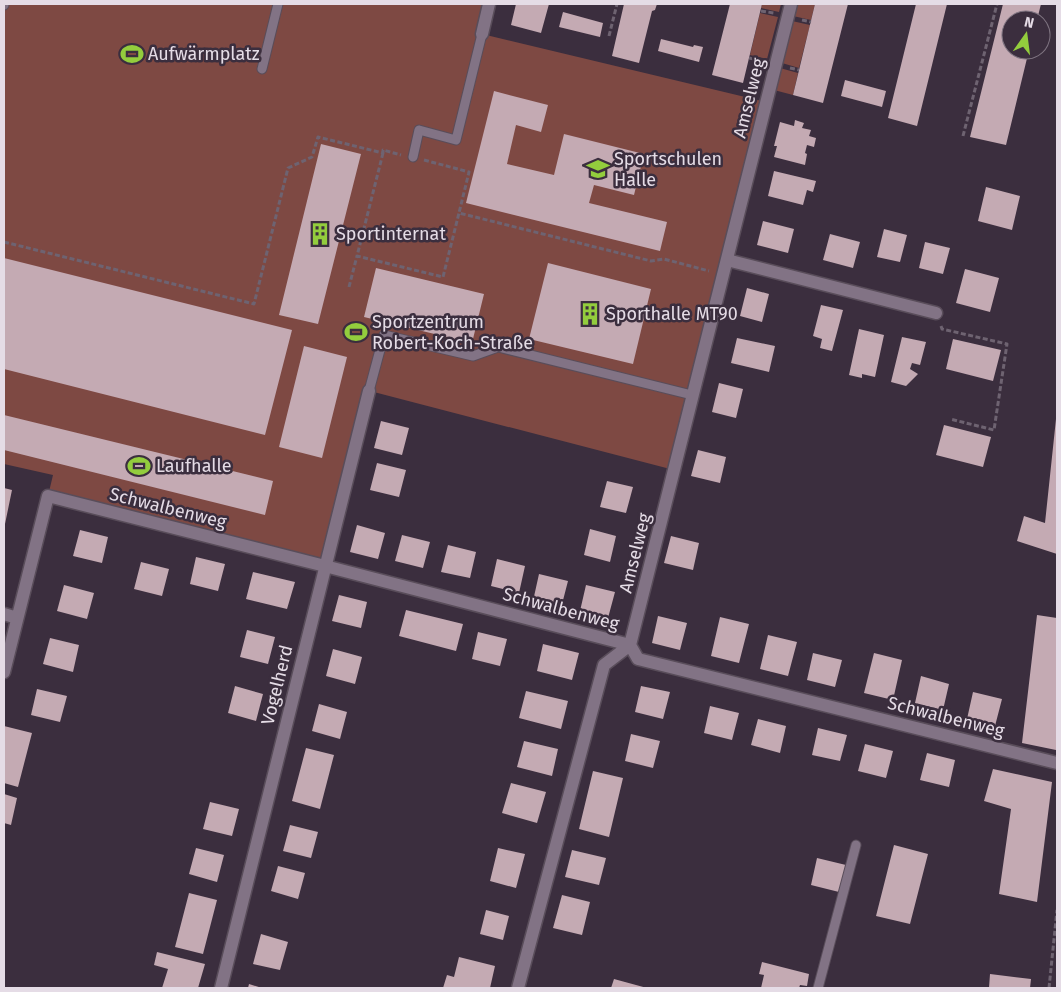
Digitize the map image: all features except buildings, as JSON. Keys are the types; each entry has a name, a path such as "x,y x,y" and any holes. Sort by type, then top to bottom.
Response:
{"street":[{"path":"482,34 490,4"},
{"name":"Amselweg","path":"630,645 791,4"},
{"path":"727,260 936,313"},
{"name":"Vogelherd","path":"220,988 369,390"},
{"name":"Schwalbenweg","path":"17,618 48,496 630,645 638,659 1057,763"},
{"path":"4,614 17,618 4,672"},
{"path":"518,988 604,664 630,645"}],"lane":[{"path":"262,69 278,4"},
{"path":"413,158 419,130 456,140 482,34"},
{"path":"369,390 384,335 473,356 498,347 692,395"},
{"path":"818,988 856,846"}],"path":[{"path":"609,36 617,4"},
{"path":"964,136 997,4"},
{"path":"4,242 254,304 288,168 312,157 318,136 469,172 443,277 357,256"},
{"path":"349,287 383,152"},
{"path":"459,213 651,261 664,259 722,274"},
{"path":"936,313 942,329 1007,344 994,430 950,419"},
{"path":"1048,988 1057,910"}],"shaded area":[{"name":"Sportzentrum Robert-Koch-Straße","path":"4,4 489,4 482,34 766,102 674,470 370,391 325,566 48,496 53,475 4,464"},
{"path":"762,4 781,4 779,12 761,8"},
{"path":"796,4 815,4 811,20 793,16"},
{"path":"760,13 778,17 767,59 750,55"},
{"path":"792,21 810,25 799,68 782,63"},
{"path":"780,68 798,73 793,95 774,90"}],"place":[{"name":"Aufwärmplatz","path":"132,54"},
{"name":"Sportschulen Halle","path":"598,169"},
{"name":"Sportinternat","path":"320,234"},
{"name":"Sporthalle MT90","path":"590,314"},
{"name":"Sportzentrum Robert-Koch-Straße","path":"356,332"},
{"name":"Laufhalle","path":"139,466"}]}
